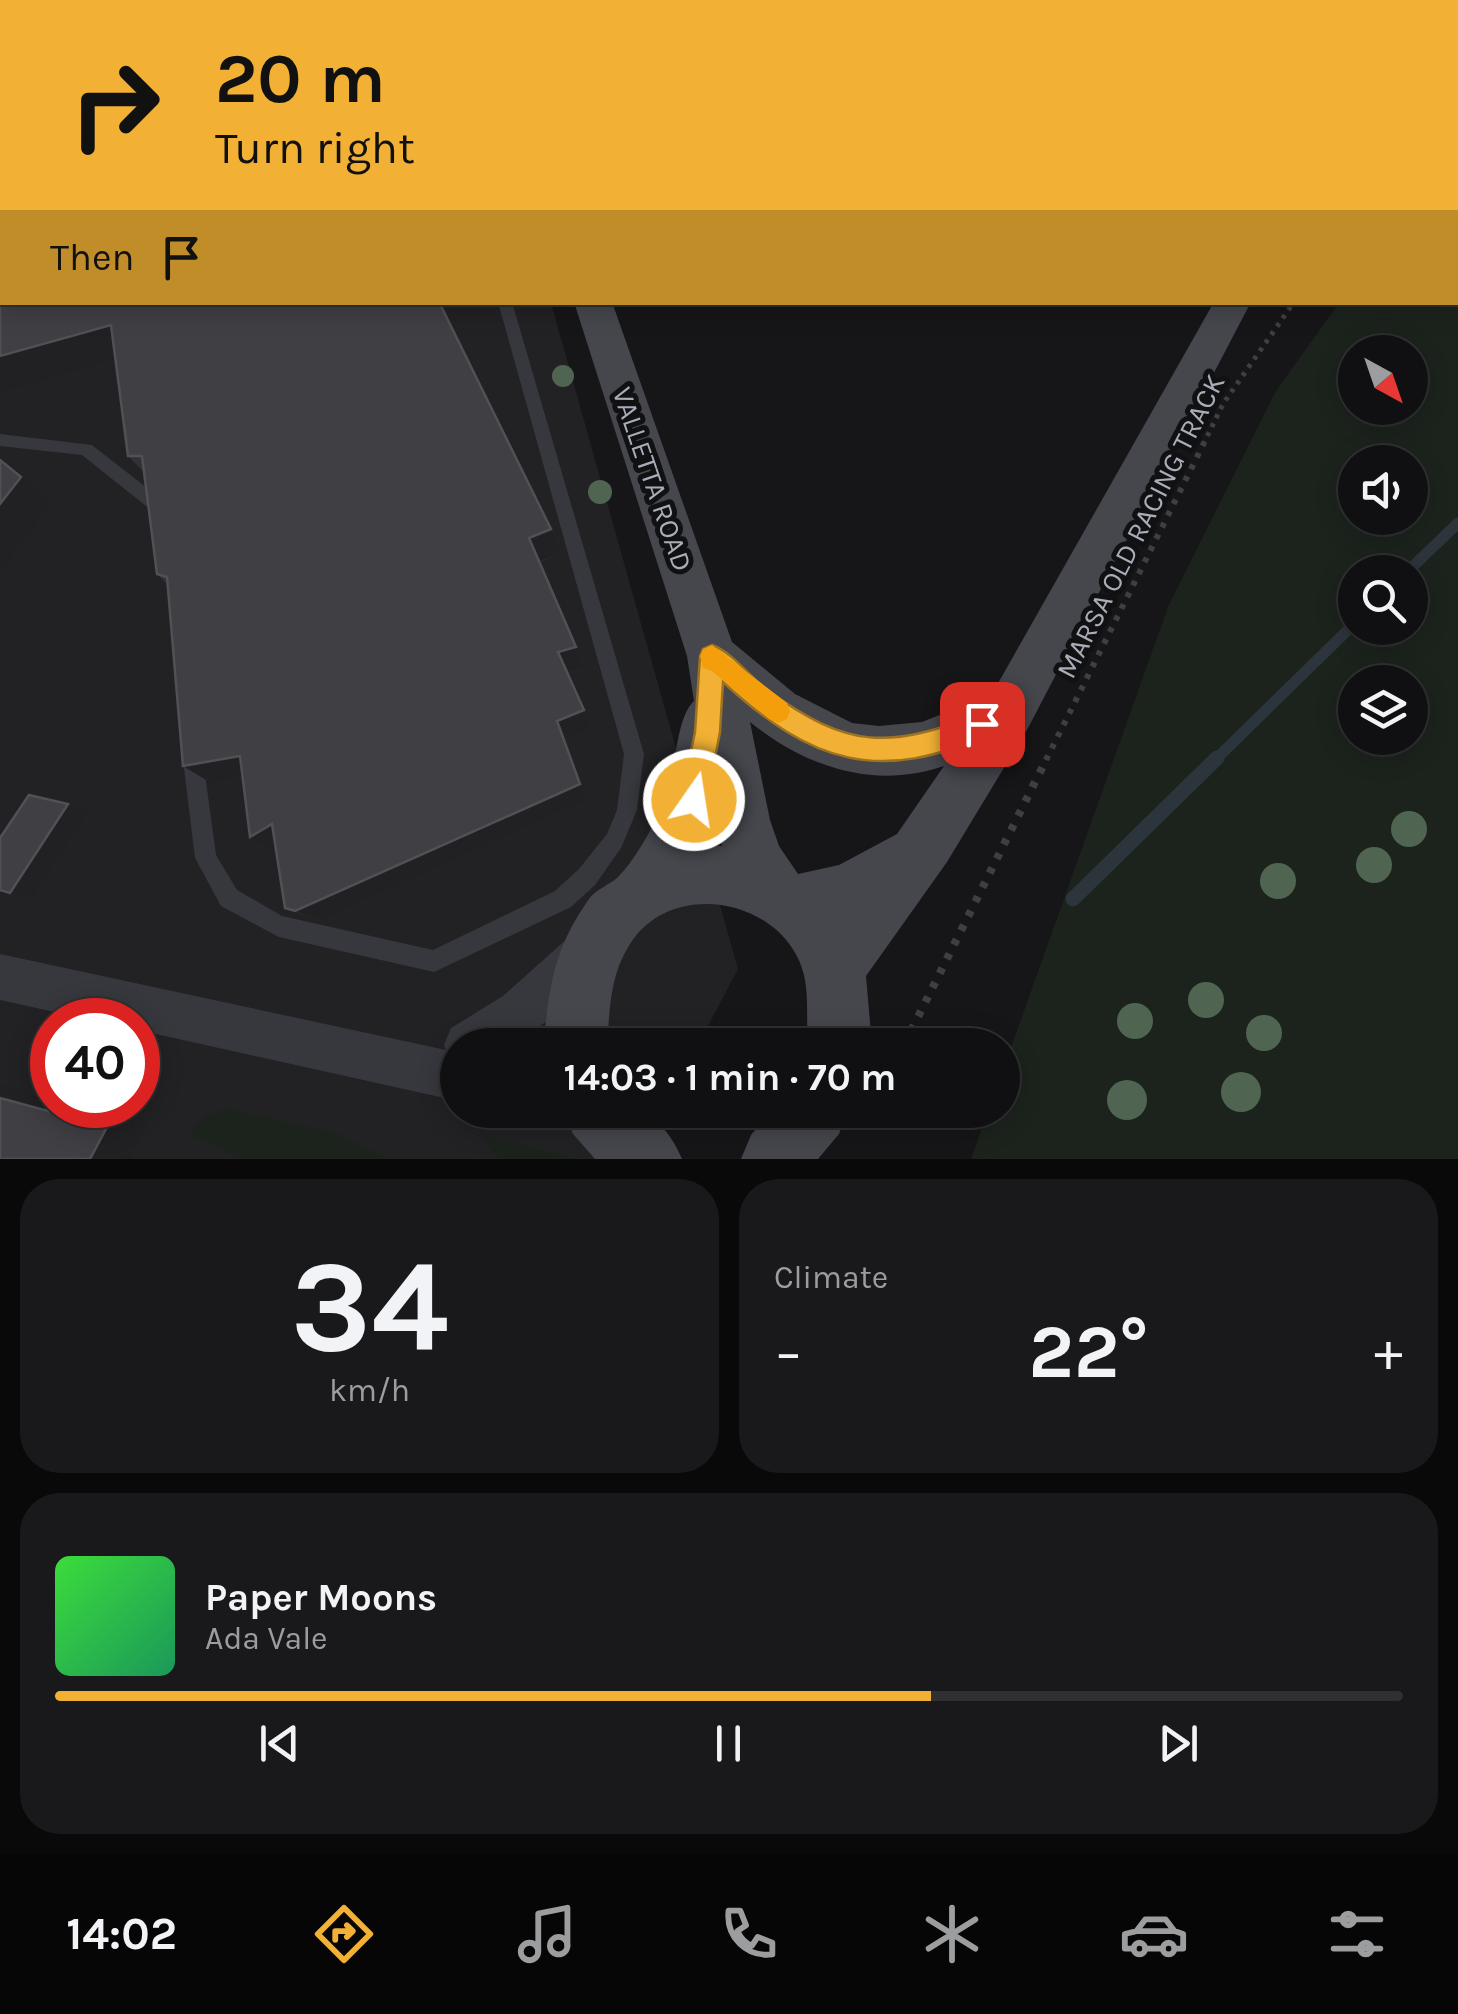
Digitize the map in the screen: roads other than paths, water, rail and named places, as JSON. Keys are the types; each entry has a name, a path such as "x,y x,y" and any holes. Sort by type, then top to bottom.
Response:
{"main road":[{"name":"VALLETTA ROAD","path":"595,305 712,656 742,820 756,863 811,923 834,968"},
{"path":"840,1028 840,995 834,968 927,842 1010,711 1231,305"},
{"name":"VALLETTA ROAD","path":"644,890 683,829 701,776 712,656"},
{"path":"712,656 754,695 798,726 855,748 881,752 927,746 1010,711"},
{"path":"575,1028 576,996 594,945 608,923 644,890 687,872 710,870 732,872 785,897 848,893 906,860 927,842"}],"street":[{"path":"495,1028 520,1012 594,945"},
{"path":"0,976 440,1065"}],"lane":[{"path":"190,741 206,858 229,898 278,926 434,961 564,899 587,877 614,841 627,810 634,754 506,305"},
{"path":"0,440 86,449 159,507 162,527"}],"waterway":[{"path":"1425,555 1458,523"},
{"path":"1215,760 1338,640"},
{"path":"1073,899 1217,758"}]}
